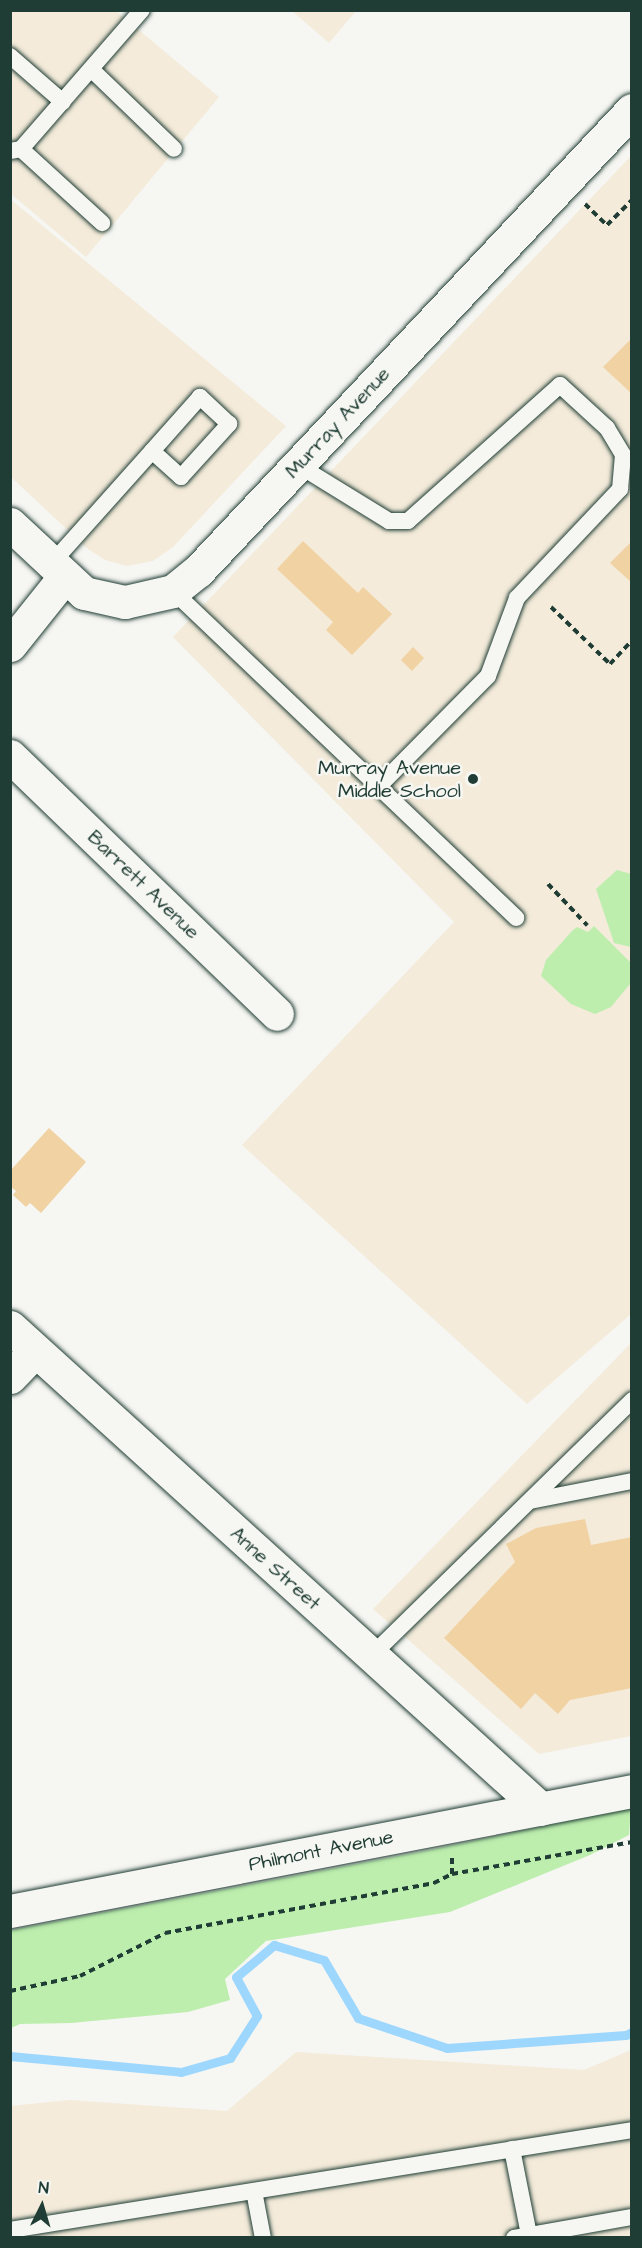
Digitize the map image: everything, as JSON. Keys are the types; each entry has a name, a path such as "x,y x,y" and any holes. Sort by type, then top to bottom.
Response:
{"street":[{"name":"Murray Avenue","path":"10,524 84,593 125,602 173,591 198,571 632,110"},
{"path":"10,645 59,569"},
{"name":"Barrett Avenue","path":"10,756 277,1014"},
{"name":"Anne Street","path":"10,1328 540,1809"},
{"path":"10,1377 35,1351"},
{"name":"Philmont Avenue","path":"10,1911 632,1791"}],"lane":[{"path":"102,222 16,150 63,102 135,13"},
{"path":"10,56 63,102"},
{"path":"91,69 174,148"},
{"path":"298,465 389,521 408,520 560,385 607,428 623,455 620,489 517,598 488,676 379,786"},
{"path":"59,569 152,451 200,397 229,423 181,477 152,451"},
{"path":"173,591 516,918"},
{"path":"371,1656 632,1400"},
{"path":"530,1501 632,1481"},
{"path":"10,2230 632,2130"},
{"path":"512,2149 521,2236 632,2217"},
{"path":"254,2191 262,2238"}],"path":[{"path":"582,201 607,225 632,200"},
{"path":"550,607 610,664 632,640"},
{"path":"548,884 587,925"},
{"path":"10,1991 80,1976 165,1933 434,1883 452,1874 632,1842"},
{"path":"452,1854 452,1874"}],"shaded area":[{"path":"10,11 116,11 219,97 86,257 11,194"},
{"path":"292,11 356,11 329,43"},
{"name":"Murray Avenue Middle School","path":"631,156 631,1314 527,1404 242,1145 454,922 173,637"},
{"path":"10,199 286,426 173,547 153,561 127,566 105,560 88,549 11,477"},
{"path":"631,1343 631,1736 539,1754 373,1609"},
{"path":"631,2050 631,2237 11,2237 10,2106 70,2100 227,2111 296,2052 584,2070"}],"green space":[{"path":"617,870 631,874 631,947 614,943 596,889"},
{"path":"594,926 631,963 630,984 611,1007 595,1014 571,1004 541,976 546,960 572,931 577,927 588,932"},
{"path":"631,1808 629,1835 590,1855 450,1912 266,1941 225,1979 230,2000 188,2012 71,2023 20,2024 11,2028 11,1930 424,1851"}],"building":[{"path":"632,338 632,394 603,367"},
{"path":"303,541 358,593 363,587 392,614 352,655 326,630 333,622 277,569"},
{"path":"632,541 632,583 610,563"},
{"path":"413,647 424,658 412,671 401,660"},
{"path":"49,1128 86,1162 41,1213 30,1203 26,1207 13,1195 16,1191 10,1186 10,1171"},
{"path":"585,1519 591,1545 632,1537 632,1688 570,1700 558,1714 535,1693 521,1709 444,1638 515,1562 506,1544 536,1528"}],"waterway":[{"path":"10,2056 181,2072 230,2058 257,2016 236,1977 274,1945 324,1960 358,2018 447,2048 626,2035 632,2032"}],"place":[{"name":"Murray Avenue Middle School","path":"473,779"}]}
